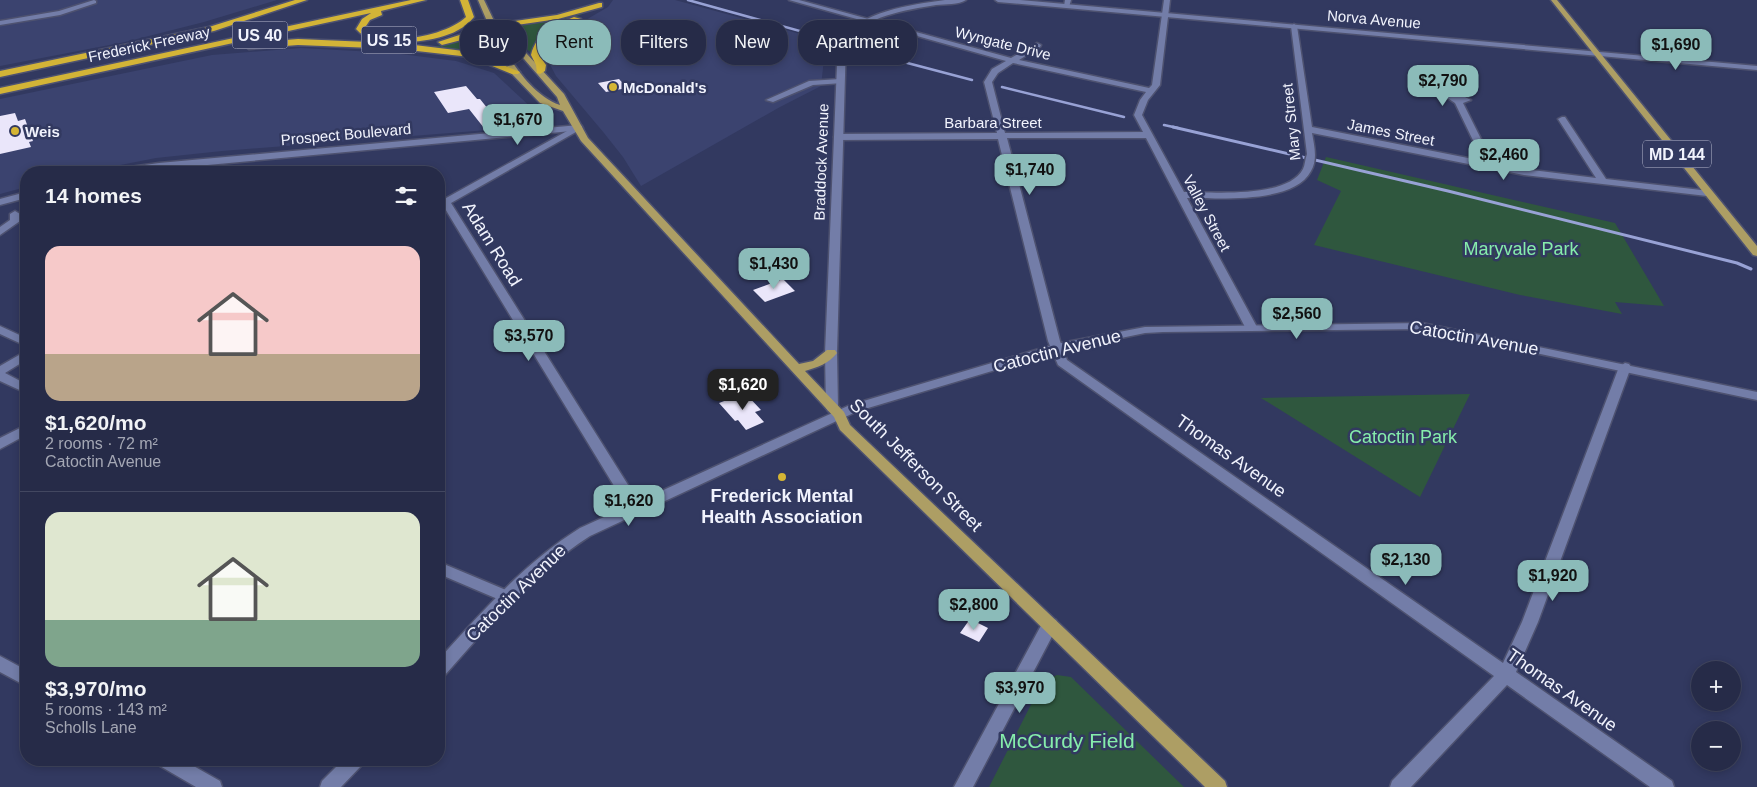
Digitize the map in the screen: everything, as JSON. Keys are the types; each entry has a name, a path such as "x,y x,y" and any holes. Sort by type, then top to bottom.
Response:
{"highway":[{"path":"0,74 211,29 303,0"},
{"name":"Frederick Freeway","path":"0,81 384,0"},
{"name":"Frederick Freeway","path":"0,91 423,0"},
{"name":"US 15","path":"423,0 372,16 363,22 361,30 370,37 390,40 422,38 447,32 464,24 470,18 464,0"},
{"path":"527,21 558,17 601,3"},
{"path":"540,71 542,65 535,55 536,48 542,39 554,30 590,12 601,3"},
{"path":"399,46 448,41 460,37"},
{"path":"98,70 214,50 276,43 322,42 399,46 472,56 486,59 515,72"}],"main road":[{"name":"South Jefferson Street","path":"481,0 490,20"},
{"name":"MD 144","path":"1555,0 1757,254"},
{"name":"South Jefferson Street","path":"527,60 540,71 561,96 564,109 579,128 584,139 836,412 850,432 1218,787"},
{"name":"South Jefferson Street","path":"510,65 543,101 564,109"},
{"path":"796,369 817,364 831,353"}],"street":[{"name":"Wyngate Drive","path":"792,0 862,20"},
{"path":"875,20 909,8 963,0"},
{"name":"Norva Avenue","path":"998,0 1068,3 1165,14 1757,68"},
{"path":"1151,91 1156,85 1167,0"},
{"path":"0,23 60,13 94,2"},
{"name":"Mary Street","path":"1181,195 1265,193 1291,186 1305,174 1311,163 1294,26"},
{"name":"Wyngate Drive","path":"917,35 1010,60 1151,91"},
{"name":"Thomas Avenue","path":"1037,44 995,71 988,82 1056,348 1062,362 1665,787"},
{"name":"Braddock Avenue","path":"836,412 831,353 841,65"},
{"path":"770,100 812,83 840,81"},
{"name":"Valley Street","path":"1151,91 1138,111 1148,135 1251,327"},
{"path":"1458,102 1490,166"},
{"path":"1562,119 1604,182"},
{"path":"445,202 579,128"},
{"name":"Prospect Boulevard","path":"159,166 579,128"},
{"name":"James Street","path":"1307,129 1490,166 1604,182 1708,193"},
{"name":"Barbara Street","path":"838,137 1148,135"},
{"path":"0,202 20,197"},
{"name":"Adam Road","path":"445,209 635,508"},
{"path":"0,232 15,221 15,214"},
{"name":"Catoctin Avenue","path":"445,664 507,597 561,546 635,508 836,412 1056,348 1095,339 1145,330 1422,326 1757,396"},
{"path":"0,329 20,340"},
{"path":"0,371 20,359"},
{"path":"1399,787 1506,675 1530,622 1625,367"},
{"path":"0,376 20,385"},
{"path":"0,444 20,432"},
{"path":"445,571 507,597"},
{"path":"963,787 1050,625"},
{"path":"0,664 20,676"},
{"path":"176,766 213,787"},
{"path":"329,787 349,766"}],"shaded area":[{"path":"0,0 277,0 204,22 125,42 0,66"},
{"path":"613,0 675,0 749,20 716,20 716,65 788,65 788,31 798,33 798,65 823,65 821,86 780,107 641,186 623,157 556,76 550,65 611,65 611,20 586,20 608,7"},
{"path":"301,48 393,53 456,61 460,62 460,65 469,65 494,73 547,122 540,126 222,151 156,158 115,166 20,166 20,189 0,194 0,99 212,55"}],"green space":[{"path":"586,12 571,20 544,20"},
{"path":"537,21 537,45 532,53 527,49 527,23"},
{"path":"460,41 460,52 430,47"},
{"name":"Maryvale Park","path":"1326,157 1615,223 1664,306 1615,302 1622,314 1520,295 1314,245 1341,191 1317,180"},
{"name":"Catoctin Park","path":"1470,394 1420,497 1261,398"},
{"name":"McCurdy Field","path":"1057,675 1071,677 1184,787 989,787 1043,681"}],"building":[{"name":"McDonald's","path":"619,79 627,88 606,92 598,83"},
{"path":"466,86 477,99 480,99 500,124 484,128 469,109 448,113 434,92"},
{"name":"Weis","path":"15,113 18,121 25,119 33,141 29,142 31,147 0,154 0,116"},
{"path":"783,279 795,291 765,302 753,290"},
{"path":"745,393 761,410 755,412 764,422 746,430 719,403"},
{"path":"970,619 988,628 979,642 960,633"}],"waterway":[{"path":"688,0 798,31"},
{"path":"915,65 972,80"},
{"path":"1002,87 1124,117"},
{"path":"1164,125 1178,128"},
{"path":"1173,127 1448,191 1737,263 1751,269"}],"place":[{"name":"McDonald's","path":"613,87"},
{"name":"Weis","path":"15,131"},
{"name":"Frederick Mental Health Association","path":"782,477"}]}
